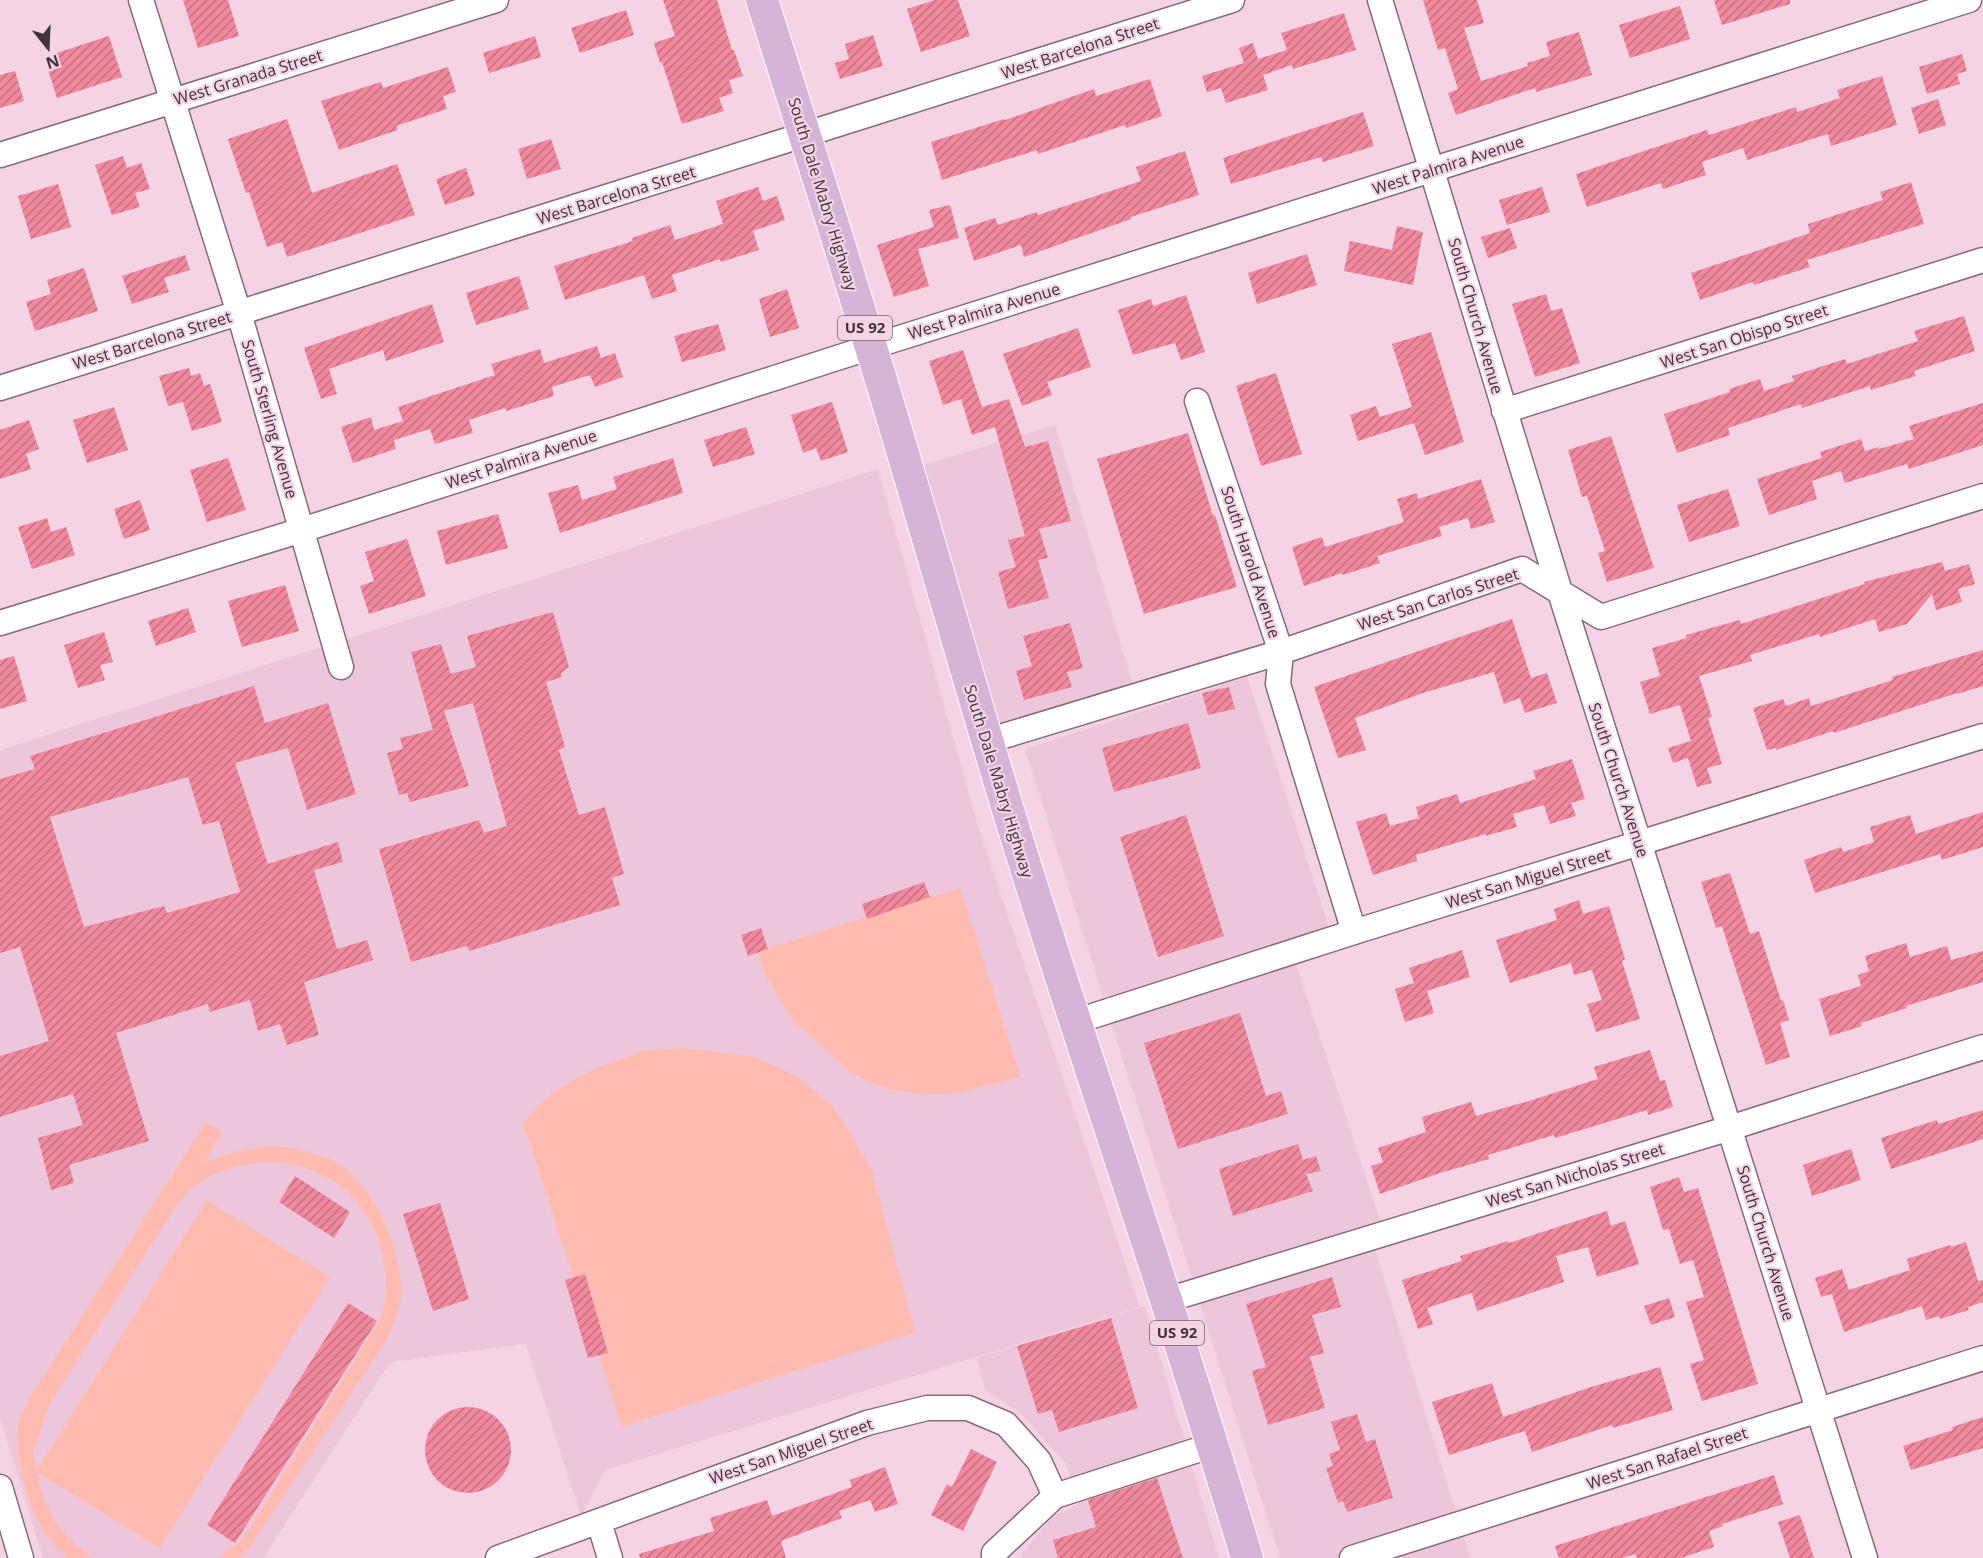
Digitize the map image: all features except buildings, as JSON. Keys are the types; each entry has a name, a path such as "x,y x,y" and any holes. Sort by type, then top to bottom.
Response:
{"main road":[{"name":"South Dale Mabry Highway","path":"762,0 871,346 987,741 1074,1022 1167,1300 1247,1558"}],"street":[{"name":"South Sterling Avenue","path":"141,0 239,313 341,667"},
{"name":"West Granada Street","path":"0,155 496,0"},
{"name":"West Barcelona Street","path":"0,388 1232,0"},
{"name":"South Church Avenue","path":"1380,0 1560,592 1865,1558"},
{"name":"West Palmira Avenue","path":"0,623 302,530 871,346 1969,0"},
{"name":"West San Obispo Street","path":"1504,411 1983,260"},
{"name":"South Harold Avenue","path":"1197,401 1281,651 1278,684 1354,932"},
{"name":"West San Carlos Street","path":"987,741 1281,651 1522,569 1601,617 1983,496"},
{"name":"West San Miguel Street","path":"1074,1022 1354,932 1983,736"},
{"name":"West San Nicholas Street","path":"1167,1300 1730,1128 1983,1047"},
{"name":"West San Rafael Street","path":"1352,1558 1983,1358"},
{"name":"West San Miguel Street","path":"498,1558 867,1423 927,1408 968,1408 1006,1424 1039,1461 1055,1496"},
{"path":"994,1558 993,1553 1055,1496 1213,1445"},
{"path":"0,1487 21,1558"},
{"path":"598,1522 610,1558"}],"shaded area":[{"path":"1055,425 1133,685 993,727 917,467"},
{"path":"878,469 978,826 1140,1307 605,1470 581,1516 526,1344 390,1362 263,1558 43,1558 0,1417 0,750"},
{"path":"1247,677 1331,932 1290,946 1380,1220 1367,1224 1470,1558 1280,1558 1025,749"},
{"path":"960,888 1021,1077 954,1094 926,1095 888,1089 851,1073 793,1020 766,977 758,951"},
{"path":"683,1048 756,1057 798,1077 834,1107 872,1169 915,1333 622,1426 523,1123 552,1093 594,1069 642,1051"},
{"path":"206,1122 223,1132 205,1162 245,1150 284,1147 332,1160 348,1171 373,1200 390,1236 400,1273 401,1291 396,1319 390,1335 249,1549 239,1558 219,1558 243,1539 381,1318 386,1288 384,1258 375,1231 361,1207 341,1187 317,1172 289,1164 258,1163 225,1170 195,1186 176,1207 51,1402 33,1453 37,1470 207,1200 330,1277 160,1548 37,1472 44,1498 56,1521 72,1541 93,1558 68,1558 48,1537 34,1513 20,1465 17,1434 19,1421 29,1399"},
{"path":"1145,1306 1219,1558 1021,1558 1053,1516 1079,1504 1066,1464 1021,1413 985,1390 977,1358"}]}
